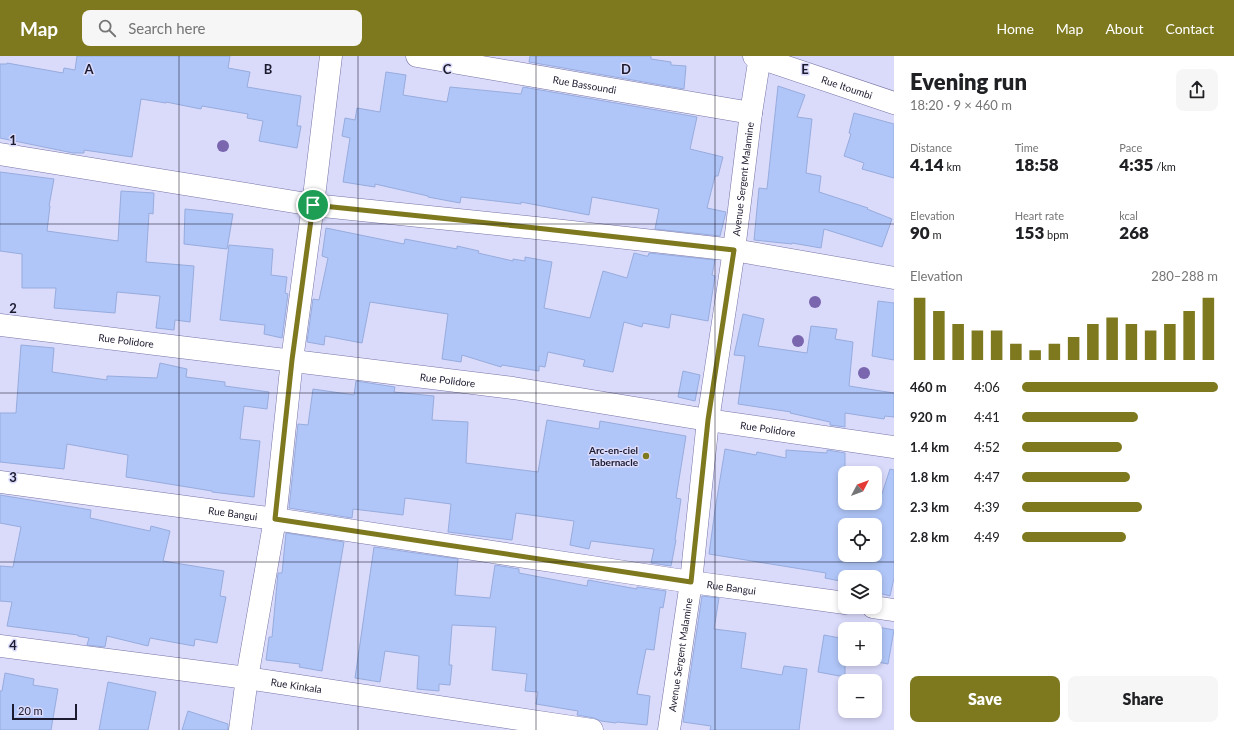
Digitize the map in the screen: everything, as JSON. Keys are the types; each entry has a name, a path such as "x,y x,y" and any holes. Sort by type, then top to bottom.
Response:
{"street":[{"path":"240,730 247,678 275,519 292,360 331,56"},
{"name":"Rue Bassoundi","path":"417,56 751,113"},
{"name":"Avenue Sergent Malamine","path":"669,730 691,582 708,420 734,250 758,57"},
{"name":"Rue Itoumbi","path":"758,57 894,103"},
{"path":"0,154 313,205 734,250 894,278"},
{"name":"Rue Polidore","path":"0,326 292,360 514,388 708,420 894,447"},
{"name":"Rue Bangui","path":"0,482 275,519 691,582 838,602"},
{"path":"882,608 894,610"},
{"name":"Rue Kinkala","path":"0,646 247,678 592,730"}],"building":[{"path":"77,56 230,56 228,68 250,72 247,87 301,96 297,126 301,126 297,148 259,141 263,121 247,118 248,114 202,106 201,109 141,99 132,157 84,150 84,153 73,153 0,138 0,64 7,63 63,73 64,68 75,70"},
{"path":"530,56 651,56 651,59 671,62 671,65 686,66 684,89 529,62"},
{"path":"386,72 406,75 403,95 447,102 450,87 521,94 523,87 697,117 690,149 723,157 718,176 715,176 707,208 726,212 720,236 655,229 659,209 592,197 589,215 521,202 521,204 461,197 460,203 375,184 375,187 343,182 350,138 342,136 345,118 355,120 357,108 380,112"},
{"path":"778,86 805,95 797,117 812,119 806,173 821,176 819,192 868,208 867,209 892,219 882,247 824,229 821,248 792,243 754,240 759,188 767,189"},
{"path":"854,113 894,124 894,178 862,169 864,163 844,156 851,134 849,133"},
{"path":"0,172 54,179 49,206 47,231 118,241 121,191 154,193 153,214 149,213 146,262 194,266 190,322 175,320 174,330 156,328 160,296 117,292 115,313 54,308 56,288 22,288 22,254 0,251"},
{"path":"185,209 233,214 227,249 184,244"},
{"path":"326,228 404,244 405,239 457,249 457,246 479,251 478,253 513,261 513,259 525,261 525,257 552,262 544,308 590,318 603,271 627,278 634,253 646,256 648,256 649,253 715,260 712,275 715,276 708,321 671,314 669,328 643,323 642,327 624,322 613,372 583,366 585,360 548,352 545,367 539,366 539,371 502,365 501,367 462,355 461,362 442,359 448,314 370,302 362,343 325,336 324,345 307,342 313,299 319,300 328,258 322,256"},
{"path":"229,245 273,249 271,275 287,277 285,293 288,294 282,338 264,334 265,325 220,320"},
{"path":"878,301 894,303 894,360 872,356"},
{"path":"743,314 764,319 758,346 807,353 811,326 837,329 835,339 853,342 849,386 894,393 894,417 885,416 884,419 845,413 845,427 830,425 830,422 790,413 791,412 738,404 745,356 734,355"},
{"path":"21,345 54,348 52,372 107,380 107,376 157,378 160,363 187,369 186,377 225,382 225,386 269,392 267,409 244,406 240,439 260,441 254,497 212,492 126,477 128,455 67,444 64,469 0,462 0,413 16,413"},
{"path":"683,371 700,375 695,401 678,397"},
{"path":"356,381 395,387 394,392 434,396 432,420 468,422 466,463 538,472 547,420 599,429 600,421 686,436 676,498 681,499 671,566 651,563 654,549 591,541 589,549 570,545 574,521 516,513 512,540 448,532 451,504 405,498 403,515 353,509 352,518 289,508 298,424 308,425 313,389 354,395"},
{"path":"725,449 756,455 757,452 786,458 786,450 827,453 827,450 845,453 845,466 838,466 838,510 882,510 882,494 890,469 894,470 894,578 890,596 882,594 882,570 838,570 838,581 825,578 826,573 709,554"},
{"path":"0,495 91,510 90,518 150,531 151,526 170,531 163,561 224,571 220,596 226,597 217,643 195,639 194,646 150,638 148,646 107,636 105,647 87,645 89,638 78,635 7,626 12,602 0,601 0,566 13,567 21,527 0,523"},
{"path":"286,533 344,542 322,671 299,667 300,664 266,660 269,637 272,637 278,573 282,573"},
{"path":"374,547 458,559 455,595 490,598 495,565 519,569 519,573 587,586 588,580 637,589 637,587 666,591 663,608 660,607 654,650 646,649 637,694 650,696 647,725 601,721 594,718 577,715 578,711 536,704 538,692 525,691 527,674 492,670 496,627 452,625 449,665 452,665 450,685 439,684 439,691 417,689 419,656 385,651 380,682 355,678"},
{"path":"702,596 719,598 714,629 746,633 741,668 782,675 784,666 807,669 799,730 710,730 711,726 683,722"},
{"path":"882,628 894,630 888,664 882,663"},
{"path":"824,635 838,638 838,666 845,666 845,674 838,674 838,676 818,672"},
{"path":"5,673 34,679 33,685 58,689 51,730 0,730 0,691 2,691"},
{"path":"108,682 156,692 148,730 99,730"},
{"path":"188,711 228,724 228,730 182,730"}],"place":[{"name":"Arc-en-ciel Tabernacle","path":"646,456"}],"route":[{"path":"313,205 734,250 708,420 691,582 275,519 292,360 313,205"}]}
